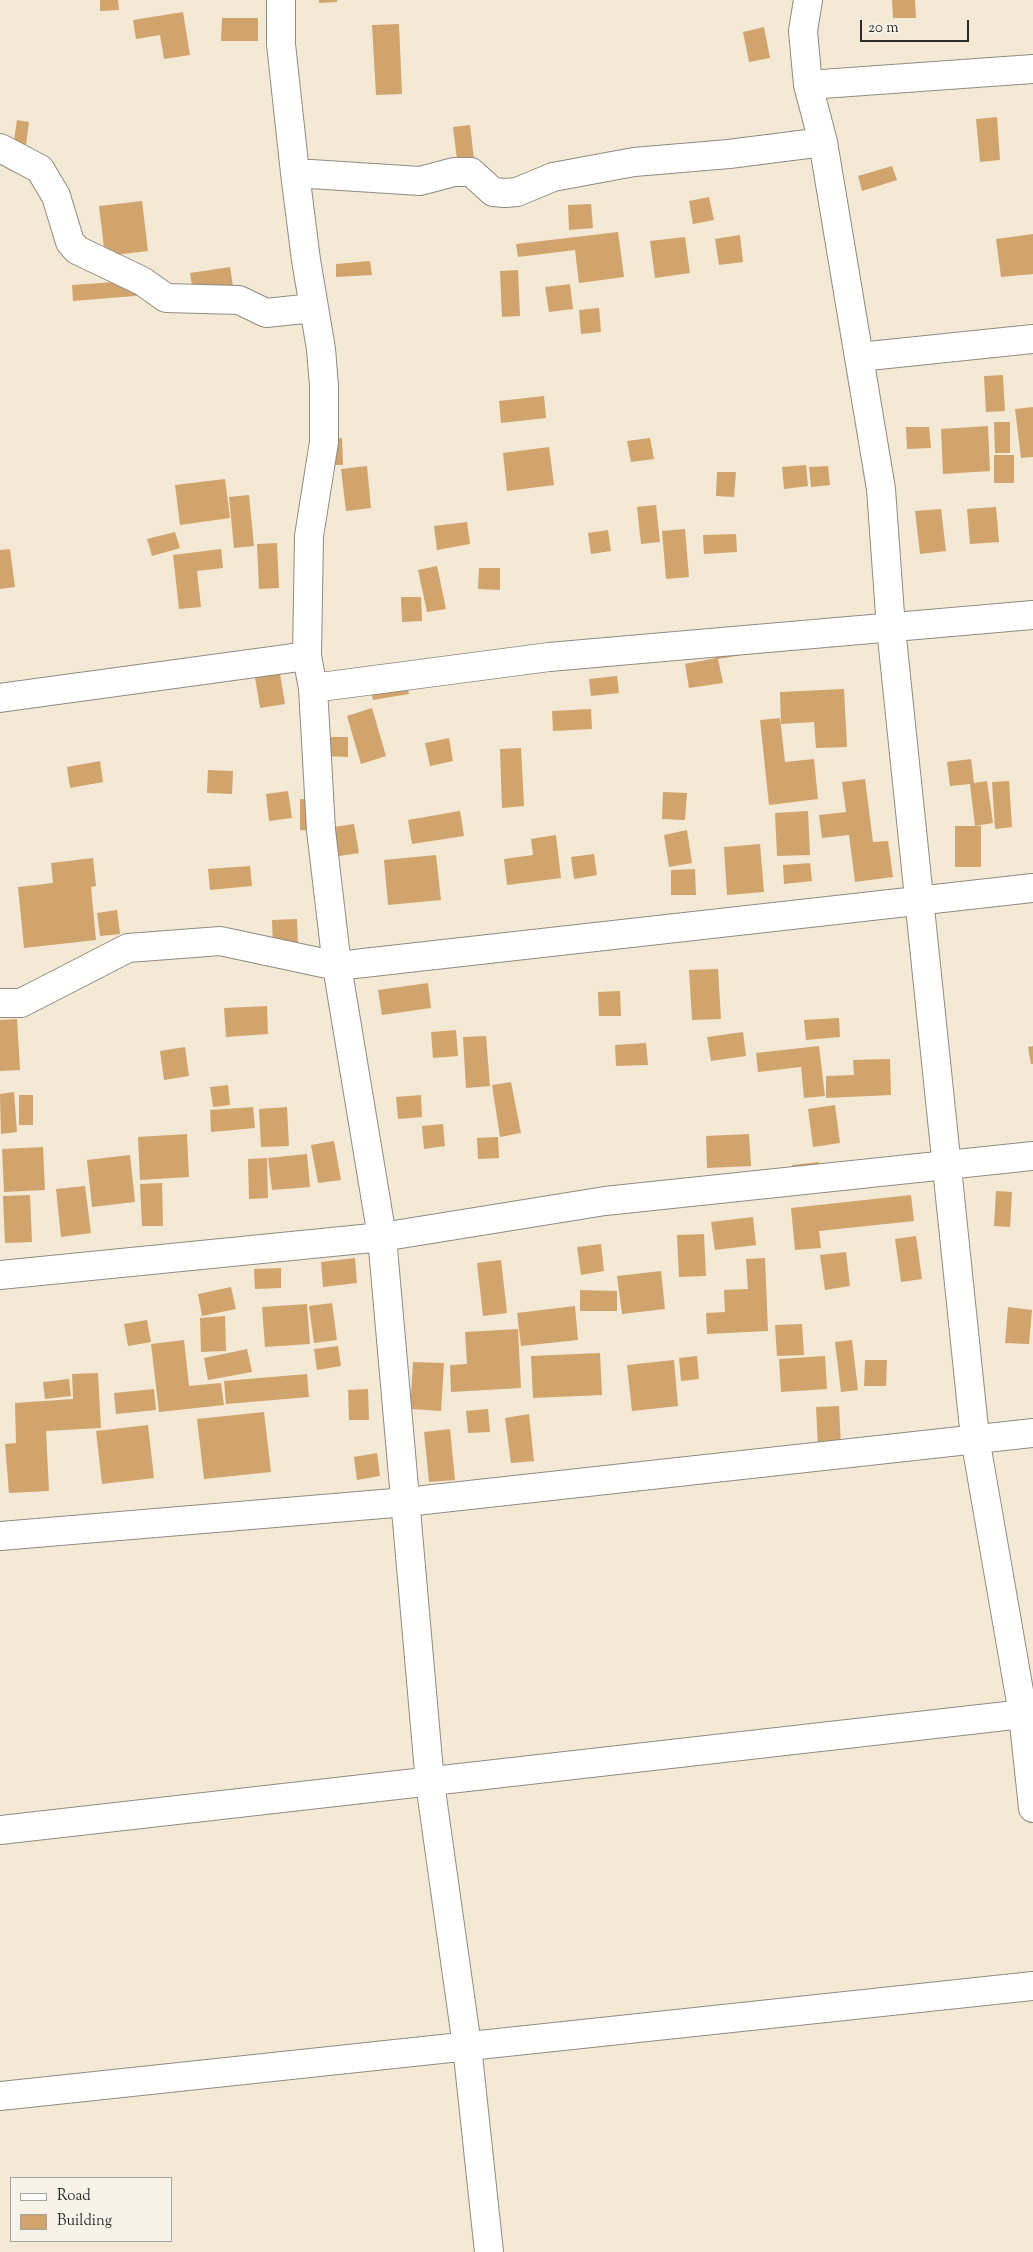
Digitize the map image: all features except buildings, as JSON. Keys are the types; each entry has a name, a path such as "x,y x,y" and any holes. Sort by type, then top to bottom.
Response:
{"street":[{"path":"281,0 281,44 295,173 313,308 321,349 324,386 324,442 309,536 307,656 313,688 321,830 337,966 382,1237 430,1783 466,2046 489,2252"},
{"path":"808,0 803,31 808,85 823,142 881,489 891,628 975,1438 1028,1713 1033,1808"},
{"path":"808,85 1033,69"},
{"path":"295,173 420,180 454,172 471,172 493,192 505,194 517,192 553,177 634,162 729,154 823,142"},
{"path":"0,148 40,169 56,196 70,242 77,250 142,280 166,298 239,300 266,314 313,308"},
{"path":"859,357 1033,339"},
{"path":"313,688 549,657 1033,615"},
{"path":"0,698 307,656"},
{"path":"0,1003 21,1003 128,948 220,941 337,966 1033,888"},
{"path":"0,1275 382,1237 605,1201 1033,1156"},
{"path":"0,1536 406,1502 1033,1433"},
{"path":"0,1830 430,1783 1028,1713"},
{"path":"0,2096 1033,1986"}]}
